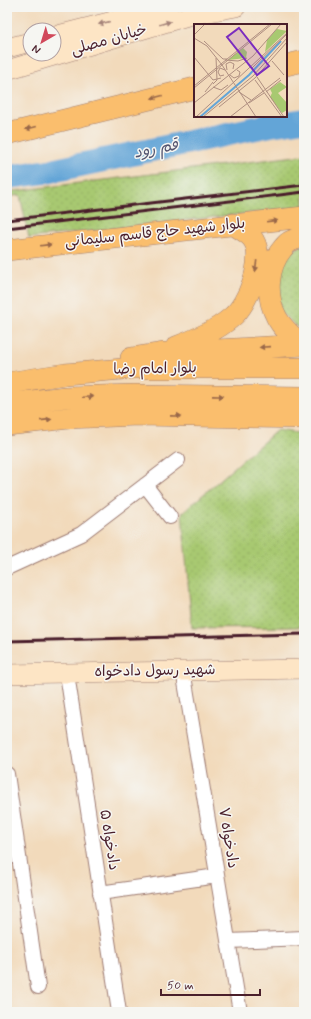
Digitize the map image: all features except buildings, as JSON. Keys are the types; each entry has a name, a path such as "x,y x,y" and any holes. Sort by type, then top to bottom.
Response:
{"main road":[{"path":"287,65 304,61"},
{"path":"7,134 194,88"},
{"name":"بلوار شهید حاج قاسم سلیمانی","path":"7,250 304,217"},
{"path":"164,353 214,330 234,316 247,297 254,279 257,263 257,248 251,237 232,224"},
{"path":"303,345 284,329 276,317 271,301 269,284 272,268 279,253 288,242 304,236"},
{"path":"65,374 118,359 164,353 303,345"},
{"name":"بلوار امام رضا","path":"7,383 65,374 134,368 304,368"},
{"name":"بلوار امام رضا","path":"7,404 65,397 134,395 304,397"},
{"path":"7,424 69,418 138,415 304,418"},
{"path":"256,418 304,427"}],"street":[{"name":"خیابان مصلی","path":"62,34 168,7"},
{"name":"خیابان مصلی","path":"7,70 188,16 236,7"},
{"path":"7,48 22,44"},
{"path":"7,568 81,534 178,460"},
{"path":"145,485 170,517"},
{"name":"شهید رسول دادخواه","path":"7,674 304,669"},
{"name":"دادخواه ۷","path":"183,670 240,1012"},
{"name":"دادخواه ۵","path":"67,674 119,1012"},
{"path":"7,774 38,987"},
{"path":"100,893 217,876"},
{"path":"228,941 304,938"}],"green space":[{"path":"304,155 304,207 29,238 20,195 7,197 7,192"},
{"path":"304,244 304,333 279,311 275,299 283,257"},
{"path":"277,430 304,434 304,627 192,628 182,513"}],"waterway":[{"name":"قم رود","path":"7,177 51,171 271,125 304,120"}],"railway":[{"path":"7,220 304,185"},
{"path":"7,228 304,192"},
{"path":"7,641 304,634"}]}
